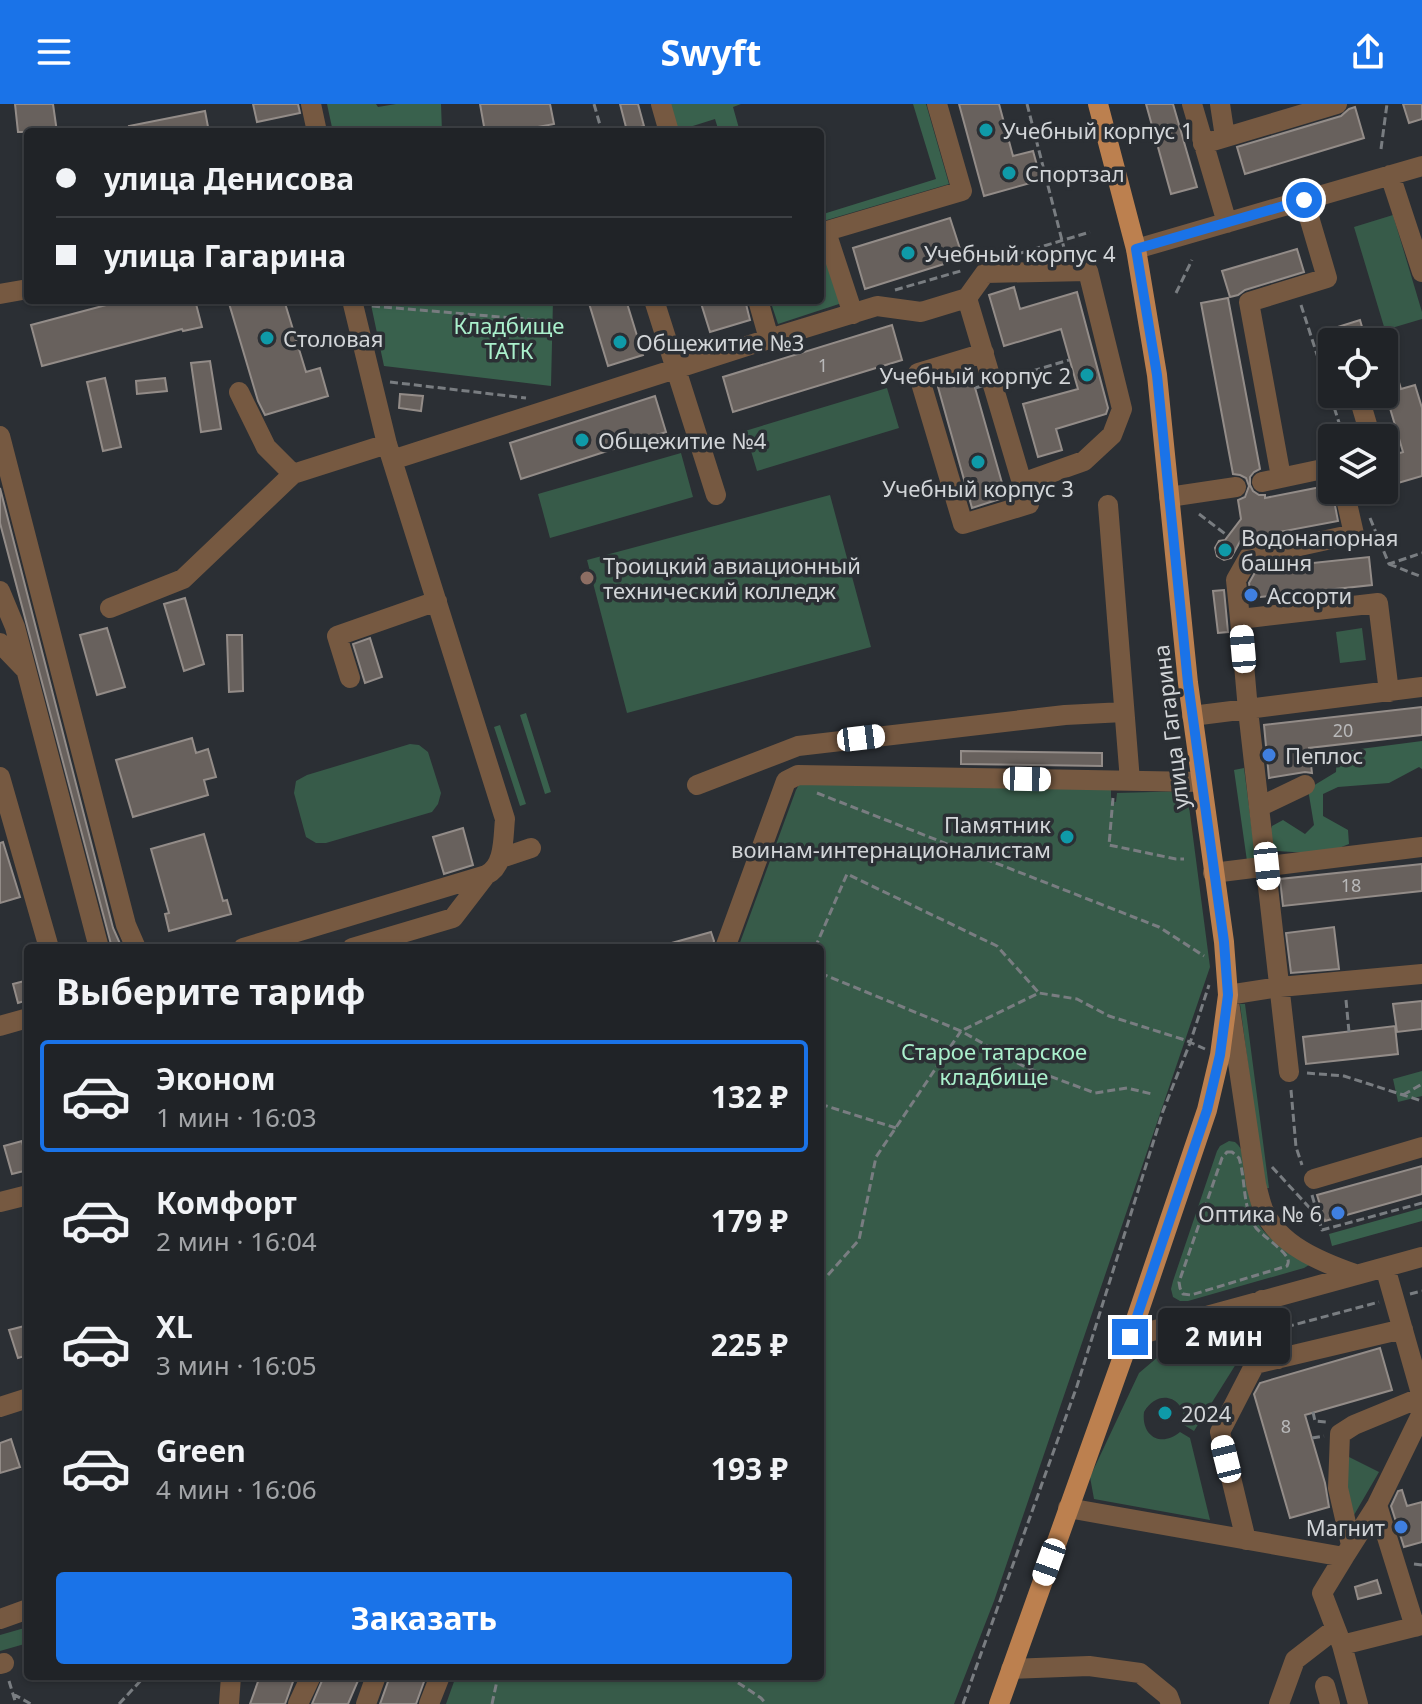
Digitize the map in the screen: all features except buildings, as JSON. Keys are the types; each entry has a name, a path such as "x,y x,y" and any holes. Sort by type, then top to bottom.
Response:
{"main road":[{"name":"улица Гагарина","path":"999,1704 1207,1110 1220,1055 1228,995 1224,942 1192,716 1157,375 1136,249 1098,104"}],"street":[{"path":"311,104 316,128"},
{"path":"661,104 668,128"},
{"path":"824,232 962,191 937,104"},
{"path":"1192,104 1227,223"},
{"path":"1220,104 1225,137"},
{"path":"1203,144 1337,104"},
{"path":"1136,249 1422,166"},
{"path":"1390,175 1422,272"},
{"path":"1304,200 1327,278 1249,302 1272,479 1318,470"},
{"path":"824,235 853,314"},
{"path":"110,608 183,579 293,474 390,452 676,370 877,306 921,312 967,298 985,273 1088,271 1122,409 1112,435 1084,461 1022,483"},
{"path":"0,294 24,290"},
{"path":"967,298 984,353 1022,483 1029,504 963,524 918,373 984,353"},
{"path":"256,944 486,875 494,872 501,858 505,819 390,452 353,304"},
{"path":"655,304 716,495"},
{"path":"759,304 769,339"},
{"path":"239,392 266,447 293,474"},
{"path":"0,436 126,925 134,944"},
{"path":"1169,497 1236,487"},
{"path":"1289,1072 1236,580 1249,557 1354,534 1347,504"},
{"path":"1108,505 1124,712 1122,780"},
{"path":"0,591 15,627 98,944"},
{"path":"350,678 337,636 437,601"},
{"path":"1240,619 1378,603 1389,692"},
{"path":"0,643 26,670"},
{"path":"1192,716 1422,687"},
{"path":"697,785 798,746 1049,716 1124,712"},
{"path":"726,944 786,781 798,775 1200,782"},
{"path":"0,777 48,944"},
{"path":"1259,807 1305,785"},
{"path":"1213,873 1422,847"},
{"path":"501,858 531,848"},
{"path":"365,944 453,918 486,875"},
{"path":"1355,1274 1325,1263 1297,1247 1272,1224 1263,1209 1256,1184 1228,995 1422,974"},
{"path":"0,1026 24,1019"},
{"path":"1310,1180 1422,1147"},
{"path":"0,1202 24,1196"},
{"path":"1130,1337 1422,1257"},
{"path":"1348,1551 1338,1488 1340,1434 1422,1394 1385,1267"},
{"path":"1262,1300 1278,1359"},
{"path":"1246,1540 1220,1432 1255,1364 1403,1329"},
{"path":"0,1407 24,1399"},
{"path":"1358,1704 1322,1593 1377,1505 1422,1413"},
{"path":"1279,1704 1295,1660 1338,1637 1418,1626 1377,1505"},
{"path":"1068,1508 1246,1540 1348,1551"},
{"path":"0,1619 24,1610"},
{"path":"1011,1669 1089,1666 1140,1673 1168,1696 1171,1704"},
{"path":"229,1704 231,1680"},
{"path":"298,1704 309,1680"},
{"path":"366,1704 375,1680"},
{"path":"429,1704 438,1680"}],"path":[{"path":"594,104 601,128"},
{"path":"1027,104 1069,271"},
{"path":"1381,149 1387,104"},
{"path":"1176,293 1192,260"},
{"path":"373,304 548,321"},
{"path":"1301,305 1339,424"},
{"path":"975,388 1069,360"},
{"path":"372,380 539,400"},
{"path":"1199,514 1228,536"},
{"path":"1370,519 1389,564 1422,577"},
{"path":"1389,564 1422,553"},
{"path":"1122,780 1109,845 1184,859"},
{"path":"815,792 1159,927 1204,956"},
{"path":"817,944 847,874 997,946 1039,993"},
{"path":"824,975 961,1031 1025,1067 1095,1093 1127,1088 1152,1094"},
{"path":"1344,981 1349,1032"},
{"path":"963,1704 1077,1386 1163,1111 1209,985"},
{"path":"824,1279 859,1240 876,1157 961,1031 1039,993 1077,999 1109,1016 1185,1040"},
{"path":"1422,1101 1344,1076 1289,1072 1296,1147 1310,1180 1322,1230 1422,1203"},
{"path":"1403,1095 1422,1084"},
{"path":"824,1105 896,1128"},
{"path":"1227,1152 1237,1154 1250,1215 1259,1231 1287,1256 1287,1266 1191,1295 1183,1294 1179,1282 1222,1158 1227,1152"},
{"path":"1269,1164 1319,1218"},
{"path":"1271,1331 1422,1291"},
{"path":"2,1664 16,1704"},
{"path":"119,1704 141,1680"},
{"path":"492,1704 497,1680"},
{"path":"734,1680 766,1704"},
{"path":"13,1694 31,1704"}],"green space":[{"path":"327,104 376,104 378,107 441,104 442,128 332,128"},
{"path":"669,104 741,104 733,107 739,128 718,128 715,119 676,128"},
{"path":"913,104 926,104 949,184 824,221 824,214 936,179"},
{"path":"1393,215 1422,319 1384,328 1354,227"},
{"path":"824,254 842,303 778,324 771,304 824,304"},
{"name":"Кладбище ТАТК","path":"371,304 553,304 551,386 384,366"},
{"path":"887,388 899,428 757,471 745,431"},
{"path":"681,453 693,497 550,538 538,494"},
{"path":"830,495 871,647 627,713 587,560"},
{"path":"1362,628 1366,660 1340,663 1336,632"},
{"path":"526,713 551,792 545,794 520,715"},
{"path":"500,725 526,804 520,806 494,727"},
{"path":"1422,741 1422,769 1419,767 1389,783 1338,787 1323,794 1323,816 1348,830 1349,844 1324,854 1277,851 1267,840 1272,826 1283,820 1305,834 1314,825 1308,789 1336,772 1337,752"},
{"path":"410,744 419,745 428,752 441,793 432,812 326,843 316,843 306,837 294,793 296,781"},
{"path":"1244,768 1256,860 1247,861 1234,770"},
{"name":"Старое татарское кладбище","path":"802,779 1111,787 1111,801 1116,802 1117,793 1187,791 1210,967 994,1601 954,1704 446,1704 455,1680 824,1680 824,944 739,944"},
{"path":"1240,1004 1245,1004 1269,1188 1264,1188"},
{"path":"1422,1071 1422,1096 1398,1102 1393,1079"},
{"path":"1229,1141 1235,1142 1244,1157 1256,1220 1273,1240 1309,1265 1180,1301 1173,1297 1173,1281 1217,1151"},
{"path":"1422,1208 1422,1221 1332,1246 1329,1234"},
{"path":"1263,1321 1194,1431 1184,1425 1181,1408 1170,1399 1157,1400 1144,1412 1146,1428 1154,1437 1166,1439 1180,1432 1190,1438 1210,1520 1094,1499 1090,1477 1139,1373 1165,1351"},
{"path":"1347,1456 1379,1472 1354,1515 1348,1513"},
{"path":"24,1628 24,1644 0,1651 0,1635"}],"place":[{"name":"Учебный корпус 1","path":"986,130"},
{"name":"Спортзал","path":"1009,173"},
{"name":"Учебный корпус 4","path":"908,253"},
{"name":"Столовая","path":"267,338"},
{"name":"Общежитие №3","path":"620,342"},
{"name":"Учебный корпус 2","path":"1087,375"},
{"name":"Общежитие №4","path":"582,440"},
{"name":"Учебный корпус 3","path":"978,462"},
{"name":"Водонапорная башня","path":"1225,550"},
{"name":"Троицкий авиационный технический колледж","path":"587,578"},
{"name":"Ассорти","path":"1251,595"},
{"name":"Пеплос","path":"1269,755"},
{"name":"Памятник воинам-интернационалистам","path":"1067,837"},
{"name":"Оптика № 6","path":"1338,1213"},
{"name":"2024","path":"1165,1413"},
{"name":"Магнит","path":"1401,1527"}],"route":[{"path":"1130,1337 1207,1110 1220,1055 1228,995 1224,942 1188,683 1157,375 1136,249 1304,200"}]}
